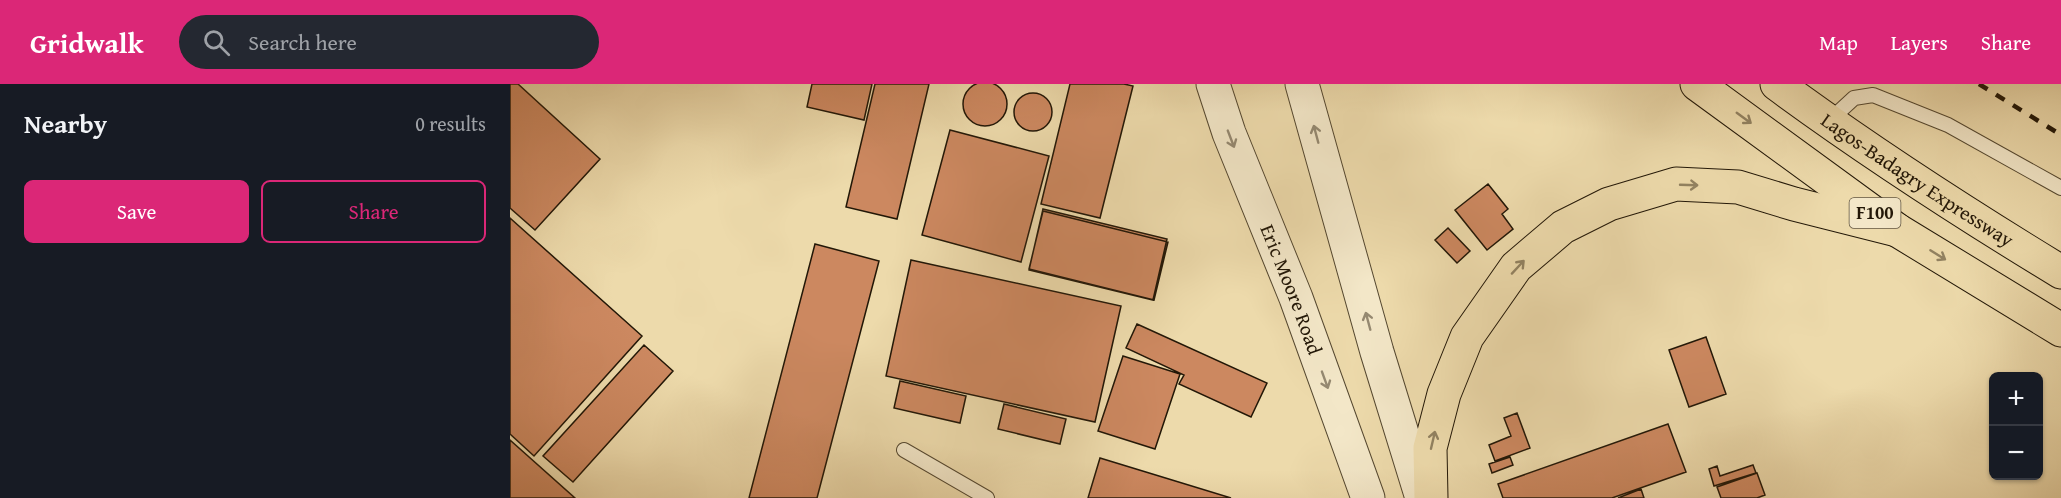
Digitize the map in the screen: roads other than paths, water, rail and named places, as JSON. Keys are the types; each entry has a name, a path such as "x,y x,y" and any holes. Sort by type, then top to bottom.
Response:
{"highway":[{"name":"F100","path":"1697,84 1898,230 2061,330"},
{"name":"Lagos-Badagry Expressway","path":"1777,84 1828,122 2061,272"},
{"path":"1431,498 1430,447 1444,394 1467,337 1516,267 1563,227 1609,204 1676,184 1738,187 1794,204 1898,230"}],"street":[{"name":"Eric Moore Road","path":"1213,84 1229,133 1296,298 1368,498"},
{"path":"1302,84 1377,352 1422,498"}],"lane":[{"path":"1828,122 1854,98 1873,95 1948,125 2061,188"},
{"path":"904,450 987,498"}],"railway":[{"path":"1979,84 2061,135"}]}
